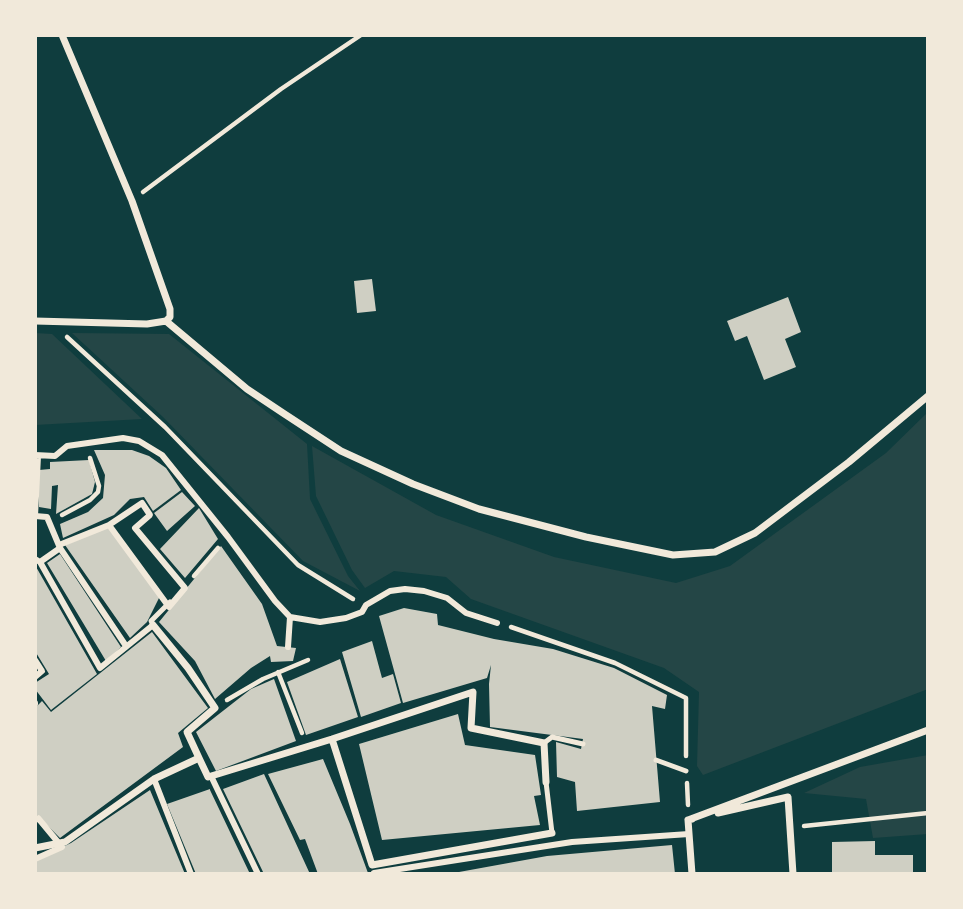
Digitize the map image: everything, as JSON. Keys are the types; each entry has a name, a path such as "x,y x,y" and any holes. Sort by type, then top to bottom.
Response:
{"street":[{"path":"35,321 147,324 166,321 170,317 170,309 132,201 62,35"},
{"path":"166,321 247,389 341,451 401,479 479,509 586,537 673,555 715,552 755,533 849,462 928,396"},
{"path":"126,646 60,547 47,517 35,516 36,455 55,456 67,446 123,438 139,441 162,455 290,617 306,621 329,621 362,612 366,605 390,591 425,592 447,598 466,613 497,623"},
{"path":"109,525 169,607 184,587 135,528 150,515 142,503 109,525 37,560 100,668 153,625 188,668 215,708 187,732 258,874"},
{"path":"288,647 290,617"},
{"path":"35,660 42,671 35,677"},
{"path":"211,776 474,692 471,728 544,743 546,782"},
{"path":"688,820 928,730"},
{"path":"331,739 373,874 572,842 689,834"},
{"path":"35,848 65,842 154,779 199,758"},
{"path":"154,779 191,874"},
{"path":"688,820 788,797 793,874"},
{"path":"35,820 38,818 62,847 35,859"},
{"path":"688,820 692,874"},
{"path":"372,865 551,833"}],"lane":[{"path":"153,625 151,621 167,605"},
{"path":"544,743 552,737 583,744"},
{"path":"656,760 687,771"},
{"path":"546,782 551,833"}],"path":[{"path":"132,201 281,89 361,35"},
{"path":"50,321 165,427 298,565 337,587 346,596 366,605"},
{"path":"49,522 90,500 98,492 99,486 86,444"},
{"path":"184,587 228,537"},
{"path":"497,623 615,663 686,698 688,820"},
{"path":"215,708 278,672 309,660"},
{"path":"278,672 307,747"},
{"path":"791,828 928,813"}],"shaded area":[{"path":"35,333 52,334 142,419 35,425"},
{"path":"72,333 169,334 307,444 310,499 348,576 360,591 303,561 163,417"},
{"path":"928,412 928,689 703,775 697,766 699,692 664,668 471,599 446,577 394,571 365,588 352,570 316,496 312,446 436,515 554,557 676,583 730,566 886,453"},
{"path":"928,755 928,834 873,838 866,799 804,793 860,767"}],"building":[{"path":"372,279 376,311 357,313 354,281"},
{"path":"788,297 801,332 785,339 796,367 764,380 747,336 735,341 727,321"},
{"path":"94,450 132,450 149,456 166,468 181,490 153,511 144,497 130,499 114,515 63,538 60,524 88,512 103,498 105,475"},
{"path":"89,460 95,482 92,494 56,514 58,485 52,486 51,509 39,507 39,470 50,469 50,462"},
{"path":"182,492 195,506 167,531 154,513"},
{"path":"199,508 218,539 185,578 160,549"},
{"path":"109,527 160,596 147,622 130,638 65,545"},
{"path":"221,546 262,604 277,646 296,648 293,661 271,662 270,656 251,668 215,699 195,661 159,622"},
{"path":"60,554 121,647 106,661 47,563"},
{"path":"35,565 97,674 51,710 35,689 35,683 49,674 35,651"},
{"path":"404,608 437,614 438,625 494,639 553,649 614,668 667,695 665,709 652,706 660,802 577,811 575,782 557,777 556,742 581,749 583,739 490,727 491,665 487,678 403,703 379,616"},
{"path":"152,632 208,708 178,733 183,747 60,838 35,816 35,708 42,701 51,712"},
{"path":"372,641 382,678 393,674 401,703 361,717 342,652"},
{"path":"340,659 358,717 306,735 287,682"},
{"path":"274,679 296,741 216,771 196,732 251,689"},
{"path":"458,714 465,745 535,755 541,795 534,796 540,825 382,840 359,744"},
{"path":"323,759 368,873 318,874 305,839 300,840 268,774"},
{"path":"264,774 310,874 264,874 223,789"},
{"path":"210,789 250,874 196,874 167,804"},
{"path":"150,790 185,874 35,874 35,860 71,843"},
{"path":"875,841 875,855 913,855 913,874 832,874 832,842"},
{"path":"672,845 675,874 448,874 547,856"}]}
